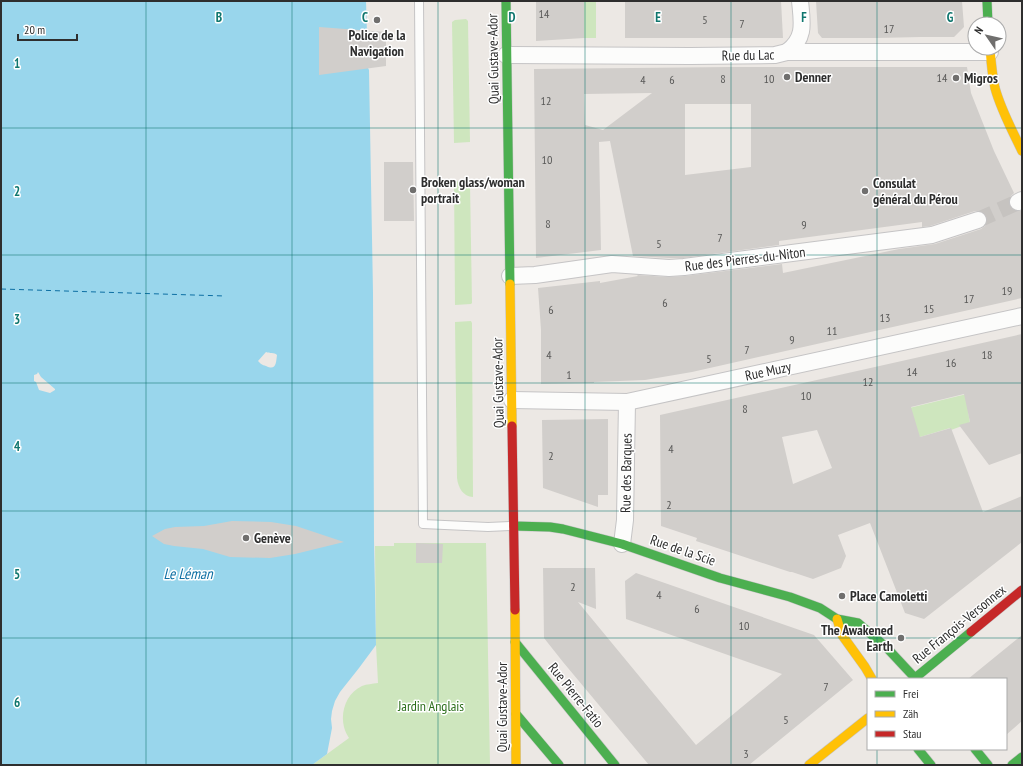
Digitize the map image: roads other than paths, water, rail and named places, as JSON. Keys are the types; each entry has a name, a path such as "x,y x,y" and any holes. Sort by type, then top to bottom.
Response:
{"main road":[{"name":"Quai Gustave-Ador","path":"506,1 516,642 516,765"},
{"path":"986,1 987,16"},
{"path":"991,56 997,93 1022,151"},
{"name":"Rue de la Scie","path":"514,526 550,527 563,529 622,544 720,578 790,597 820,608 837,619"},
{"name":"Rue François-Versonnex","path":"916,678 1022,590"},
{"path":"871,678 842,635 837,619 858,623 887,648 914,678"},
{"name":"Rue Pierre-Fatio","path":"516,642 615,765"},
{"path":"516,714 559,765"},
{"path":"809,765 867,719"},
{"path":"919,750 931,765"},
{"path":"976,750 988,765"},
{"path":"1012,765 1022,757"}],"street":[{"path":"787,52 794,47 801,34 802,27 800,1"},
{"name":"Rue du Lac","path":"506,54 690,56 775,55 787,52 967,50"},
{"name":"Rue des Pierres-du-Niton","path":"510,276 535,275 607,264 669,268 684,267 932,235 978,220"},
{"name":"Rue Muzy","path":"512,400 627,402 1022,316"},
{"name":"Rue des Barques","path":"622,544 625,520 627,402"}],"lane":[{"path":"419,1 423,524 488,527 514,526"}],"water":[{"name":"Le Léman","path":"1,1 366,1 369,70 373,293 376,645 340,692 335,701 332,711 332,728 327,754 312,765 1,765","holes":["266,352 277,355 276,363 272,368 263,365 258,361","38,372 41,377 55,390 50,393 39,390 36,382 34,381 34,375"]}],"tunnel":[{"path":"978,220 1018,202"}],"place":[{"name":"Police de la Navigation","path":"377,20"},
{"name":"Denner","path":"787,77"},
{"name":"Migros","path":"956,78"},
{"name":"Broken glass/woman portrait","path":"413,190"},
{"name":"Consulat général du Pérou","path":"865,191"},
{"name":"Genève","path":"246,538"},
{"name":"Place Camoletti","path":"842,596"},
{"name":"The Awakened Earth","path":"901,638"}],"park label":[{"name":"Jardin Anglais","path":"431,706"}]}
